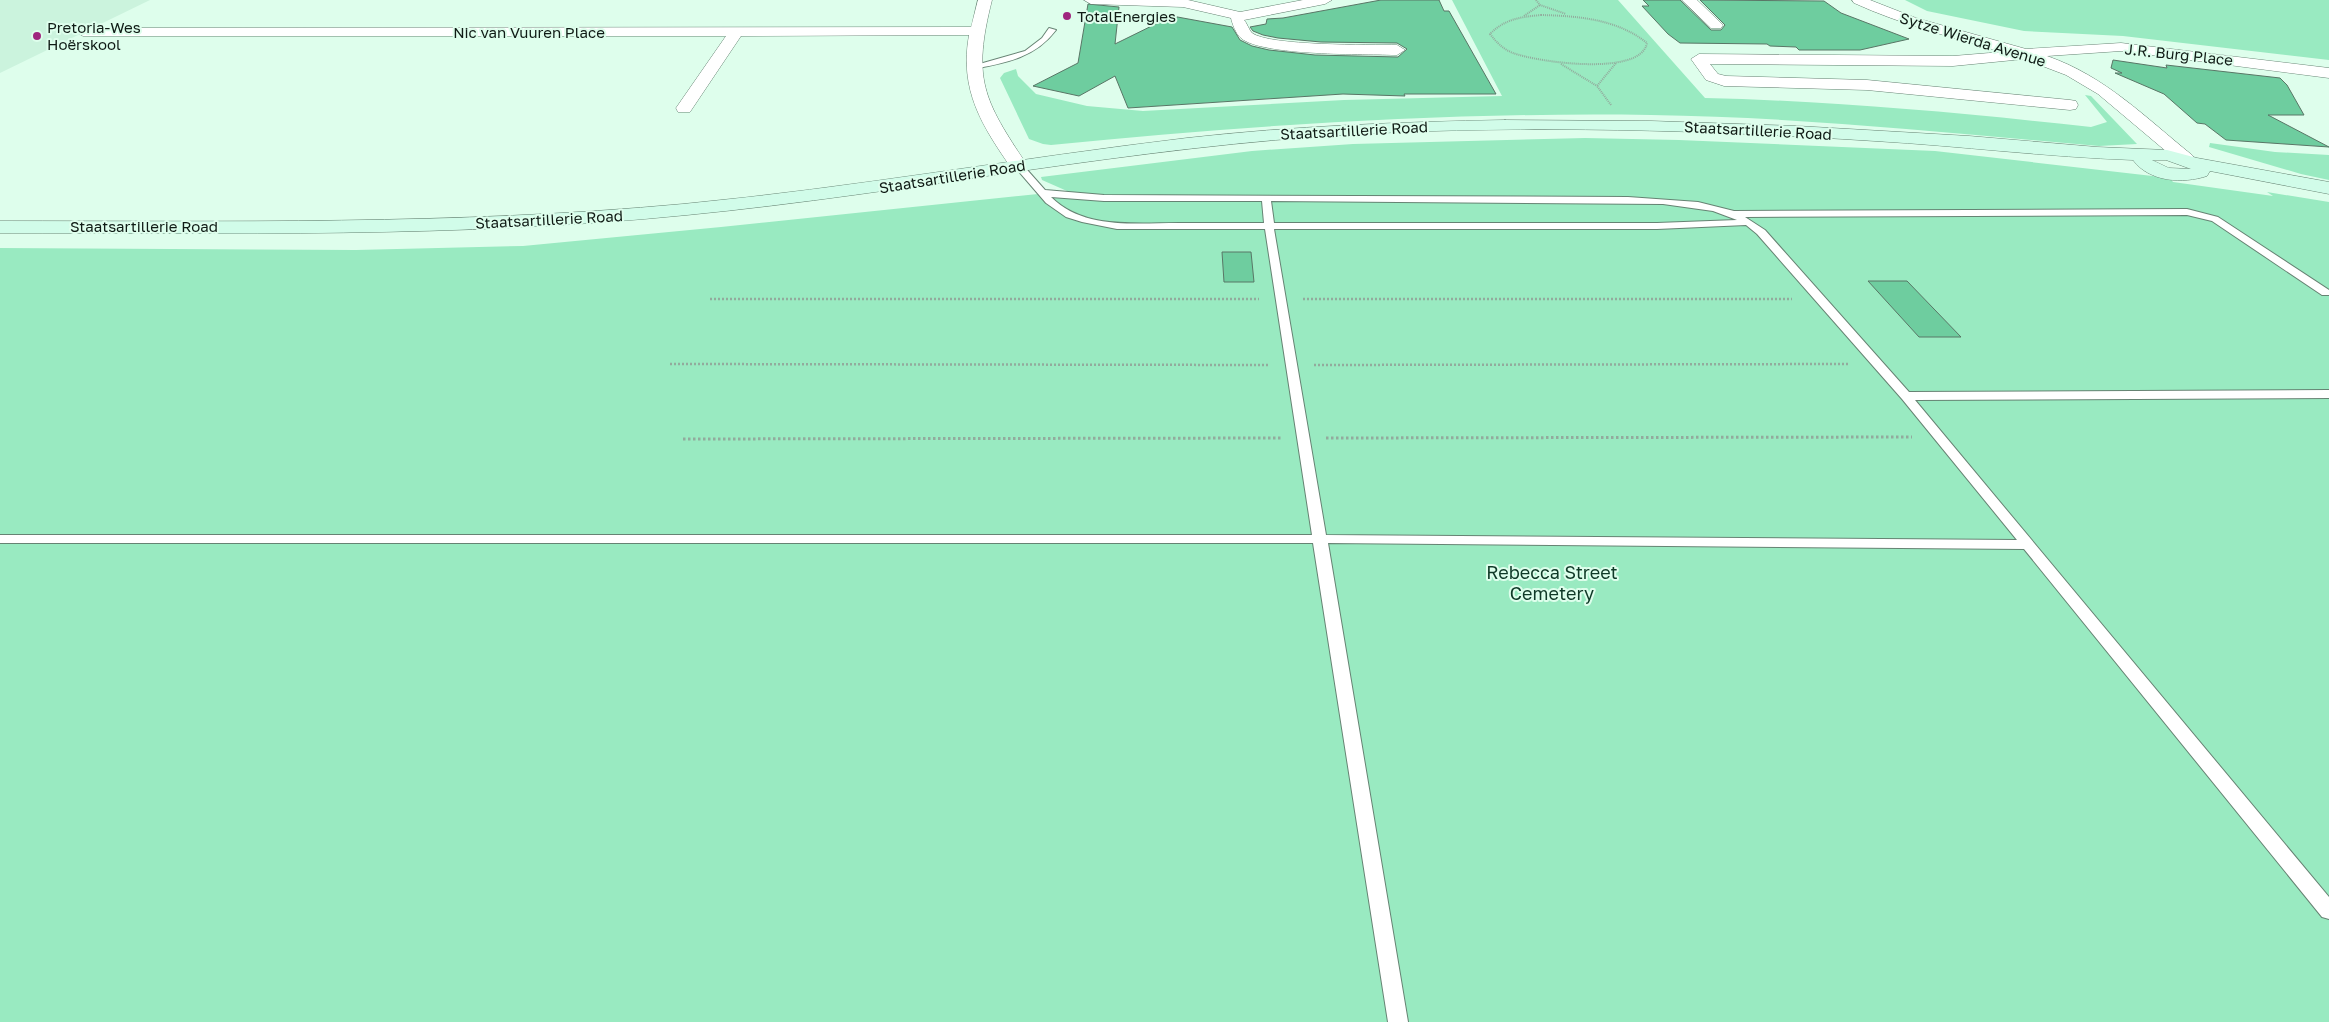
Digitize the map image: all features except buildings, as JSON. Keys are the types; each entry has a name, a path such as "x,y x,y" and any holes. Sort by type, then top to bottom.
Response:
{"street":[{"path":"985,0 975,31 974,83 980,103 991,125 1018,165"},
{"path":"1091,0 1192,4 1240,16 1325,0"},
{"path":"1689,0 1716,25"},
{"name":"Sytze Wierda Avenue","path":"1859,0 1898,16 2029,54 2061,67 2111,94 2192,166"},
{"path":"1240,16 1237,19 1246,35 1262,43 1333,49 1397,50"},
{"path":"684,108 736,31"},
{"name":"Nic van Vuuren Place","path":"82,32 975,31"},
{"name":"J.R. Burg Place","path":"2051,103 1867,85 1724,81 1712,77 1699,59 1953,61 2088,48 2121,47 2329,74"},
{"path":"1995,73 2061,67"},
{"path":"2012,83 2051,103 2070,105"},
{"name":"Staatsartillerie Road","path":"0,227 425,225 589,218 769,202 1018,165 1224,139 1349,129 1476,124 1662,125 1903,138 2154,159 2179,175 2192,166"},
{"path":"2154,159 2159,149 2155,135"},
{"path":"2192,166 2329,188"},
{"path":"2192,166 2329,195"}],"lane":[{"path":"973,67 1014,58 1031,52 1046,40 1052,30"},
{"path":"1018,165 1046,200 1062,212 1093,223 1117,226 1684,226 1750,222"},
{"path":"1042,194 1104,198 1628,200 1680,202 1716,208 1750,222 1822,299 1906,396 2329,910"},
{"path":"1266,198 1398,1022"},
{"path":"1733,214 2187,212 2215,219 2326,293"},
{"path":"1906,396 2329,394"},
{"path":"0,539 1320,539 2028,545"}],"path":[{"path":"1536,0 1540,6 1574,16 1619,25 1642,36 1647,43 1646,49 1640,55 1616,63 1556,62 1514,53 1493,41 1490,34 1492,28 1500,23 1523,17 1545,15 1574,16"},
{"path":"1523,17 1540,6"},
{"path":"1556,62 1566,66 1597,86 1608,98 1614,112"},
{"path":"1597,86 1616,63"}],"shaded area":[{"name":"Pretoria-Wes Hoërskool","path":"0,0 150,0 0,73"}],"green space":[{"path":"1452,0 1618,0 1705,98 1898,108 2091,127 2107,122 2085,95 2091,96 2137,144 2099,146 1875,126 1707,116 1576,115 1350,121 1200,131 1051,145 1029,139 1000,78 1004,73 1016,69 1018,76 1036,94 1087,106 1143,111 1344,100 1502,96"},
{"path":"1905,0 2329,0 2329,60 2123,36 2024,31 1927,11"},
{"name":"Rebecca Street Cemetery","path":"1585,138 1935,151 2170,178 2173,182 2273,196 2267,192 2329,202 2329,1022 0,1022 0,248 356,250 523,246 1067,191 1042,180 1041,177 1252,151 1353,144"},
{"path":"2210,143 2275,152 2329,155 2329,180 2301,174 2209,147"}],"place":[{"name":"TotalEnergies","path":"1067,16"},
{"name":"Pretoria-Wes Hoërskool","path":"37,36"}]}
